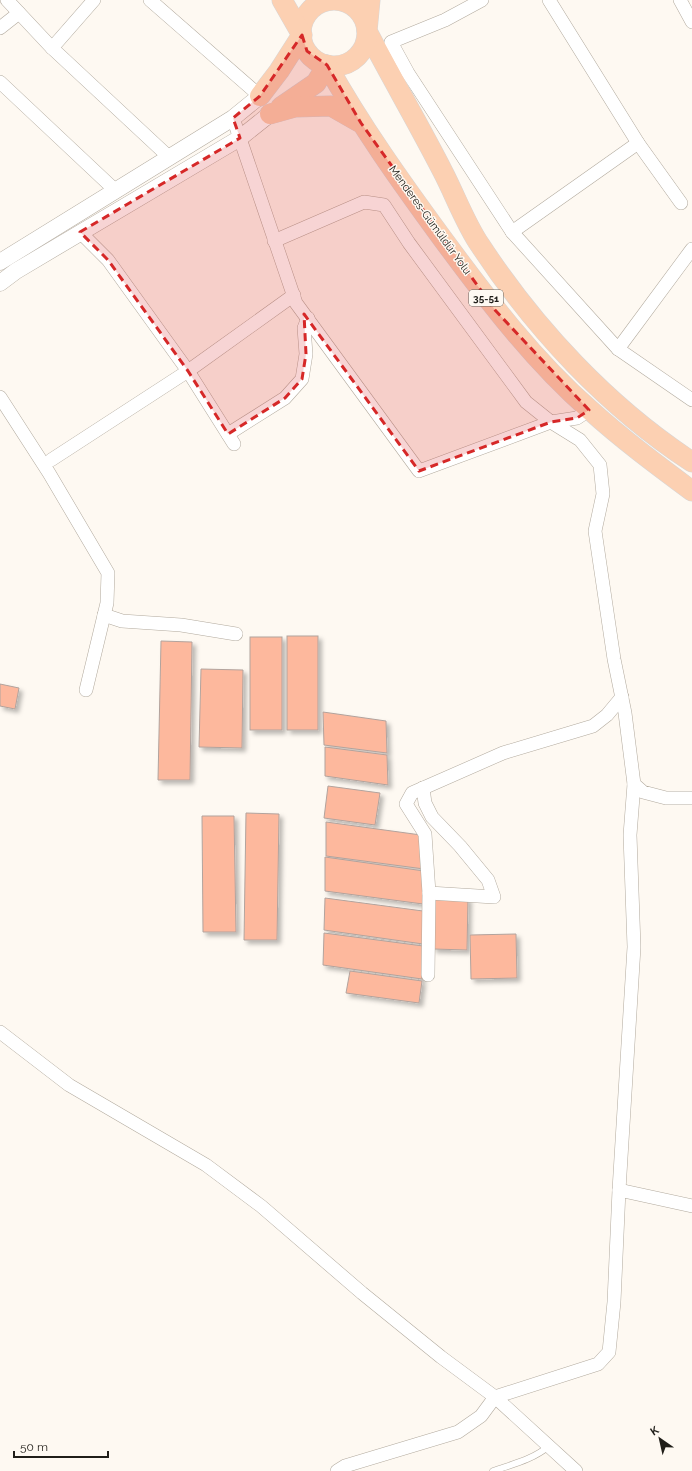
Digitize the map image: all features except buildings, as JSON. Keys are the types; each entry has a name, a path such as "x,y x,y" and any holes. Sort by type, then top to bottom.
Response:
{"main road":[{"path":"282,0 302,35"},
{"path":"367,31 361,13 345,1 330,1 315,7 308,14 303,24 302,35 303,43 309,54 319,62 327,65 342,64 356,58 366,41 367,31 370,0"},
{"name":"35-51","path":"367,31 449,184 478,244 508,286 568,356 618,405 652,434 692,462"},
{"path":"260,96 279,71 302,35"},
{"path":"270,114 316,83 327,65"},
{"name":"Menderes-Gümüldür Yolu","path":"327,65 361,124 419,207 495,310 551,372 589,410 627,442 692,490"},
{"path":"270,114 294,107 331,106 361,124"}],"street":[{"path":"52,48 94,0"},
{"path":"0,262 233,118 260,96 150,0"},
{"path":"482,0 445,20 391,42 408,73 512,232 618,349 692,400"},
{"path":"549,0 638,143 681,203"},
{"path":"680,0 692,22"},
{"path":"0,28 12,4 52,48 170,158"},
{"path":"0,82 116,191"},
{"path":"0,283 16,271 80,232 240,138 270,114"},
{"path":"233,118 296,302 419,471 550,422 577,418 589,410"},
{"path":"512,232 638,143"},
{"path":"274,241 364,202 384,204 409,244 491,357 526,402 550,422 580,440 600,465 603,494 595,531 614,659 622,697 634,784 630,835 634,947 610,1352 598,1364 495,1397 481,1416 458,1432 345,1466 337,1471"},
{"path":"80,232 108,260 188,371 231,439 285,398 302,380 306,354 304,328 308,318"},
{"path":"618,349 692,249"},
{"path":"51,460 188,371 294,296"},
{"path":"0,397 49,473 108,573 107,603 86,690"},
{"path":"104,615 122,621 181,625 236,634"},
{"path":"428,975 429,893 425,834 406,804 412,793 503,753 593,726 607,715 622,697"},
{"path":"634,784 643,792 666,798 692,798"},
{"path":"423,788 425,804 432,817 460,846 488,880 494,897 429,893"},
{"path":"0,1032 69,1085 212,1169 261,1206 362,1293 441,1357 495,1397 576,1471"},
{"path":"619,1190 692,1206"}],"lane":[{"path":"493,1471 524,1461 541,1453 549,1446"}],"highlighted area":[{"path":"302,35 307,51 327,65 361,123 495,310 589,410 577,418 551,422 419,471 304,314 306,354 302,379 285,398 228,434 188,371 108,260 80,232 240,138 233,118 260,96"}]}
